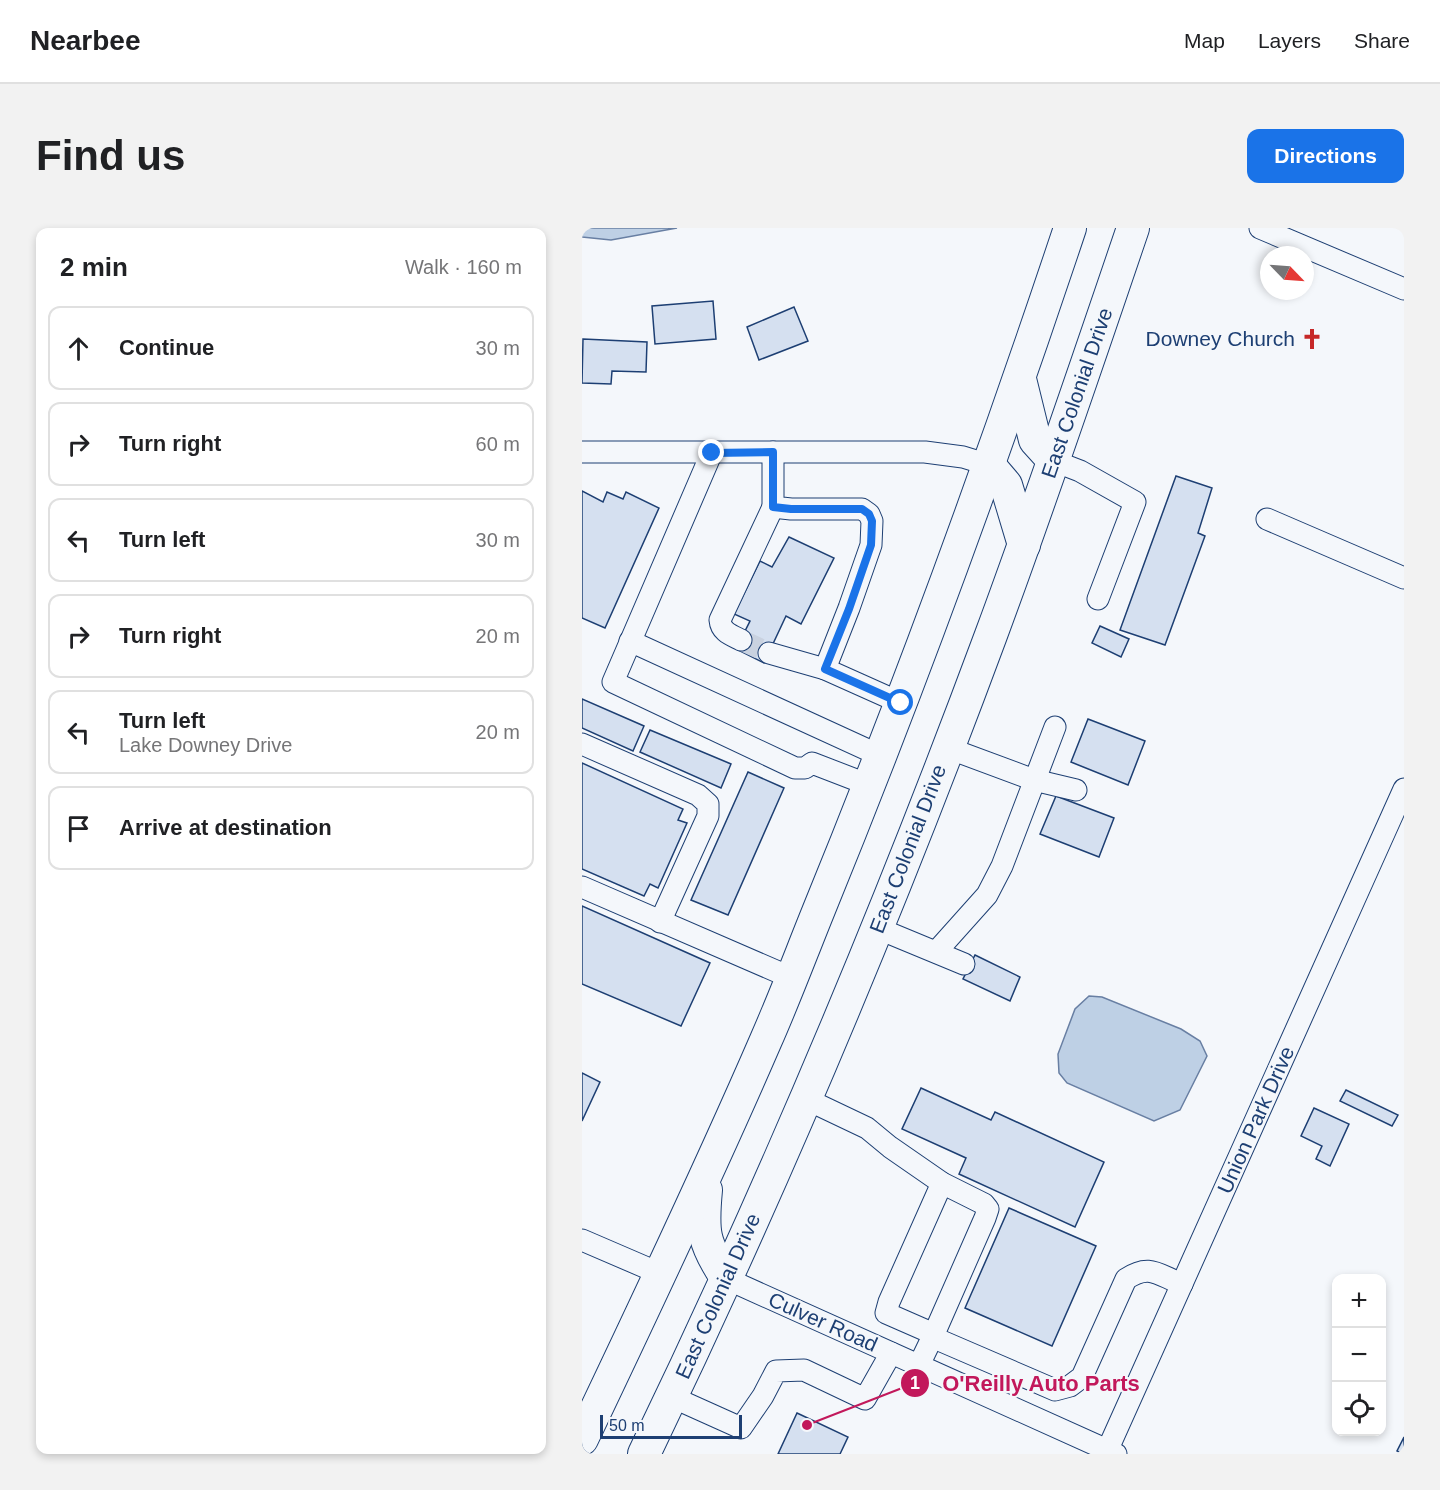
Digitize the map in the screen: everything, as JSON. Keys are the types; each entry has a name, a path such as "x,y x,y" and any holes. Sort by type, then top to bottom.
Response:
{"highway":[{"path":"582,1439 661,1274 767,1039 792,978 901,703 1020,379 1070,228"},
{"name":"East Colonial Drive","path":"644,1454 727,1279 806,1099 877,927 948,748 1024,545 1133,228"},
{"path":"1020,379 1035,440 1054,461"},
{"path":"989,465 1006,485 1024,545"},
{"path":"707,1171 703,1225 711,1254 727,1279"}],"street":[{"path":"1260,228 1404,289"},
{"path":"582,452 925,452 963,457 989,465"},
{"path":"741,640 724,631 720,626 720,620 773,507 773,452"},
{"path":"712,453 613,679 615,685 795,768 805,768 812,763 826,732"},
{"path":"1054,461 1080,471 1135,502 1098,599"},
{"path":"773,507 862,509 869,514 872,521 871,545 825,669"},
{"path":"1267,519 1404,578"},
{"path":"630,641 880,756"},
{"path":"769,653 825,669 901,703"},
{"path":"936,952 987,895 1002,866 1055,727"},
{"path":"582,744 698,795 708,804 708,816 660,922"},
{"path":"948,748 1034,780 1076,790"},
{"path":"812,763 869,785"},
{"name":"Union Park Drive","path":"1112,1452 1182,1284 1404,789"},
{"path":"582,887 792,978"},
{"path":"877,927 964,964"},
{"path":"806,1099 867,1128 942,1183 984,1204 988,1209 919,1365"},
{"path":"942,1183 886,1313 934,1334 939,1340 1055,1390 1070,1386 1083,1377 1126,1280 1137,1272 1149,1270 1182,1284"},
{"path":"582,1240 661,1274"},
{"name":"Culver Road","path":"727,1279 1112,1452"},
{"path":"672,1397 741,1428 763,1396 776,1371 804,1370 865,1399 891,1353"}],"water":[{"path":"582,228 677,228 611,240 582,237"},
{"path":"1089,996 1102,997 1181,1029 1200,1041 1207,1056 1180,1110 1154,1121 1067,1083 1059,1073 1058,1054 1075,1009"}],"building":[{"path":"713,301 716,339 655,344 652,306"},
{"path":"794,307 808,341 759,360 747,327"},
{"path":"583,339 647,342 646,372 612,371 611,384 582,383"},
{"path":"1176,476 1212,488 1198,533 1205,536 1165,645 1120,630"},
{"path":"582,491 603,502 607,492 623,499 626,492 659,508 605,628 582,618"},
{"path":"789,537 834,558 801,624 786,616 764,663 736,649 750,621 734,614 760,561 772,567"},
{"path":"1100,626 1129,639 1121,657 1092,643"},
{"path":"582,699 644,726 633,751 582,728"},
{"path":"1088,719 1145,741 1128,785 1071,762"},
{"path":"650,730 731,764 721,788 640,752"},
{"path":"582,763 683,809 678,820 687,823 658,888 650,884 644,896 582,869"},
{"path":"748,772 784,788 728,915 691,900"},
{"path":"1056,796 1114,818 1099,857 1040,834"},
{"path":"582,906 710,963 681,1026 582,984"},
{"path":"975,955 1020,977 1010,1001 963,979"},
{"path":"582,1073 600,1082 582,1121"},
{"path":"921,1088 991,1120 995,1112 1104,1162 1075,1227 959,1174 966,1158 902,1129"},
{"path":"1346,1090 1398,1115 1392,1126 1340,1101"},
{"path":"1314,1108 1349,1124 1330,1166 1316,1159 1322,1146 1301,1136"},
{"path":"1009,1208 1096,1246 1052,1346 965,1308"},
{"path":"797,1413 848,1437 840,1454 778,1454"},
{"path":"1404,1437 1404,1454 1403,1454 1397,1451"}],"tunnel":[{"path":"741,640 769,653"}],"place":[{"name":"Downey Church","path":"1312,339"},
{"name":"O'Reilly Auto Parts","path":"807,1425"}],"route":[{"path":"712,453 773,452 773,507 862,509 869,514 872,521 871,545 825,669 901,703"}]}
